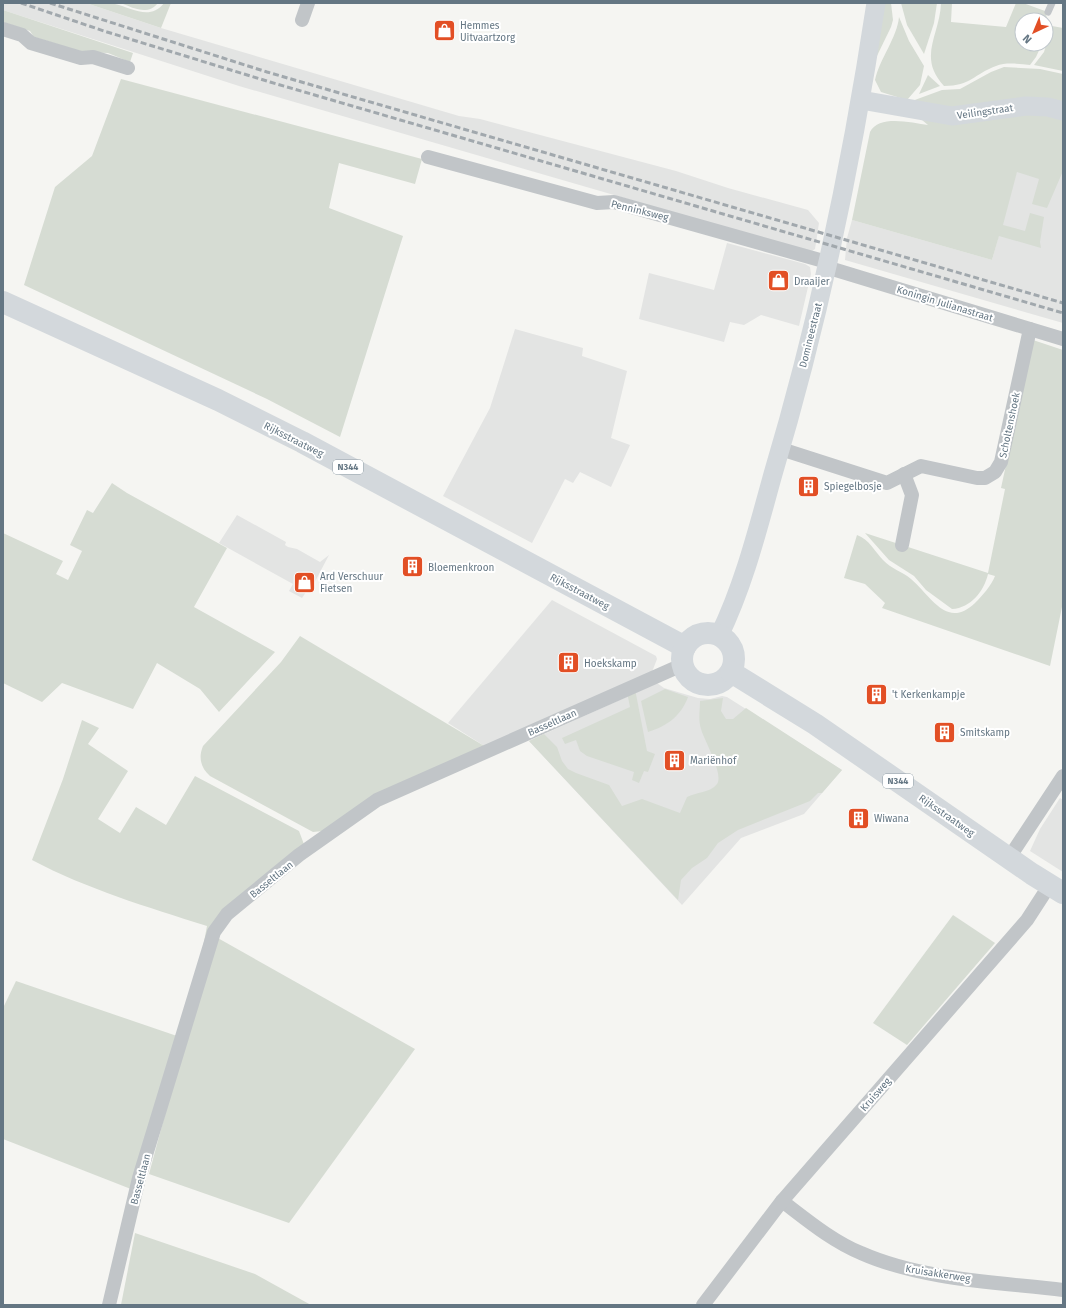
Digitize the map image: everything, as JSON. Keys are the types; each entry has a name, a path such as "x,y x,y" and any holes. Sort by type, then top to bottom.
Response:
{"main road":[{"name":"Domineestraat","path":"720,636 744,572 781,449 827,265 848,169 876,3"},
{"name":"Veilingstraat","path":"860,100 952,116 1026,106 1048,107 1063,111"},
{"name":"Rijksstraatweg","path":"3,302 218,400 302,442 683,656"},
{"path":"710,633 720,636 725,640 733,652 734,658 731,672 717,684 704,686 692,681 684,671 683,656 691,639 700,634 710,633"},
{"name":"Rijksstraatweg","path":"731,672 815,724 1056,889"}],"street":[{"path":"302,20 308,3"},
{"path":"3,29 22,35 31,43 81,58 94,57 128,68"},
{"name":"Penninksweg","path":"428,157 597,203 614,202 827,265"},
{"name":"Koningin Julianastraat","path":"827,265 1063,339"},
{"name":"Scholtenshoek","path":"781,449 887,483 921,466 981,478 988,477 998,470 1001,462 1030,329"},
{"path":"902,545 912,495 904,474"},
{"name":"Basseltlaan","path":"109,1305 139,1178 212,938 216,928 227,914 299,855 377,800 683,656"},
{"path":"1009,858 1063,776"},
{"name":"Kruisweg","path":"703,1305 782,1202 1027,920 1056,889"},
{"name":"Kruisakkerweg","path":"782,1202 840,1242 882,1262 930,1274 1063,1290"}],"lane":[{"path":"1048,12 1052,3"}],"shaded area":[{"path":"3,3 86,3 161,28 459,116 480,119 676,171 728,188 808,210 819,223 815,249 812,251 800,249 239,86 3,10"},
{"path":"86,3 112,3 141,12 147,12 159,8 164,3 171,3 161,28"},
{"path":"121,3 158,3 150,9 140,10"},
{"path":"882,3 891,3 893,20 873,64"},
{"path":"901,3 937,3 934,23 924,54 907,25"},
{"path":"941,3 952,3 951,22 1006,27 1016,3 1023,3 1045,12 1014,12 1014,52 1038,52 1030,65 1004,64 989,69 967,82 944,86 936,75 932,65 931,55 940,15"},
{"path":"3,10 133,53 130,62 108,53 83,52 34,37 30,31 3,22"},
{"path":"899,17 909,41 924,66 920,85 907,100 881,92 875,80 877,72 895,33"},
{"path":"1054,26 1063,28 1063,71 1034,65 1044,52 1054,52"},
{"path":"1004,67 1040,69 1063,74 1063,104 963,109 912,101 942,90 960,89 991,72"},
{"path":"928,75 940,86 919,94"},
{"path":"121,79 422,159 415,184 339,163 329,208 403,236 340,437 267,399 24,285 55,187 92,156"},
{"path":"1025,113 1063,118 1063,171 1047,208 1032,204 1039,179 1017,172 1003,225 1025,231 1030,213 1044,217 1040,242 1041,248 999,236 992,260 852,220 870,132 874,126 888,121 928,125 922,120 951,122"},
{"path":"1033,113 1063,118 1063,323 845,260 847,238 852,220 992,260"},
{"path":"727,243 805,264 810,267 811,274 799,326 761,315 744,325 730,322 724,342 639,319 649,273 714,290"},
{"path":"515,329 583,348 582,356 627,371 611,438 630,445 611,487 580,472 573,483 565,479 532,543 443,496 490,408"},
{"path":"1033,340 1063,350 1063,602 1050,666 882,608 885,603 865,584 844,578 857,535 865,539 886,563 911,579 940,608 948,612 956,613 965,610 975,603 986,590 995,576 988,574 980,592 971,602 965,606 952,609 926,590 914,576 889,560 865,533 988,573 1005,489 1001,488"},
{"path":"112,483 127,493 227,548 194,607 275,652 219,712 200,689 157,663 133,709 62,683 42,702 3,683 3,533 63,561 56,574 68,580 82,551 70,545 87,510 93,513"},
{"path":"237,515 286,542 285,545 288,547 297,549 320,562 329,555 309,593 306,592 302,598 289,591 293,584 219,543"},
{"path":"552,600 656,656 657,659 652,672 486,747 448,723"},
{"path":"300,636 486,747 323,831 313,832 210,776 204,770 201,762 201,750 203,746 281,662"},
{"path":"657,683 664,688 698,698 710,699 722,696 727,697 842,770 804,814 741,838 682,905 529,741"},
{"path":"635,689 647,751 655,754 648,772 644,771 639,783 632,780 634,772 587,756 580,751 576,740 565,744 562,738 630,707 627,692"},
{"path":"665,689 688,697 677,715 661,727 648,732 641,701"},
{"path":"723,698 721,711 726,719 733,719 746,708 842,770 822,793 818,793 810,801 738,830 718,843 707,858 692,868 681,880 678,900 529,741 544,734 557,747 562,761 568,769 609,785 622,806 642,799 680,813 687,797 707,791 717,784 718,773 716,765 700,726 700,701"},
{"path":"82,720 99,728 88,744 128,771 98,819 120,833 136,807 166,825 195,776 299,831 305,847 224,910 198,973 207,926 96,889 32,860 63,779"},
{"path":"1060,798 1063,800 1063,872 1030,851 1040,829"},
{"path":"953,915 995,943 907,1045 873,1023"},
{"path":"216,937 415,1049 289,1223 149,1174 185,1040"},
{"path":"16,981 177,1036 136,1191 3,1139 3,1008"},
{"path":"135,1233 255,1274 311,1305 121,1305"}],"railway":[{"path":"21,3 107,32 270,82 1063,313"},
{"path":"50,3 267,72 1063,303"}],"place":[{"name":"Hemmes Uitvaartzorg","path":"445,31"},
{"name":"Draaijer","path":"779,281"},
{"name":"Spiegelbosje","path":"809,486"},
{"name":"Bloemenkroon","path":"413,567"},
{"name":"Ard Verschuur Fietsen","path":"304,582"},
{"name":"Hoekskamp","path":"568,663"},
{"name":"'t Kerkenkampje","path":"877,694"},
{"name":"Smitskamp","path":"945,732"},
{"name":"Mariënhof","path":"674,760"},
{"name":"Wiwana","path":"858,818"}]}
